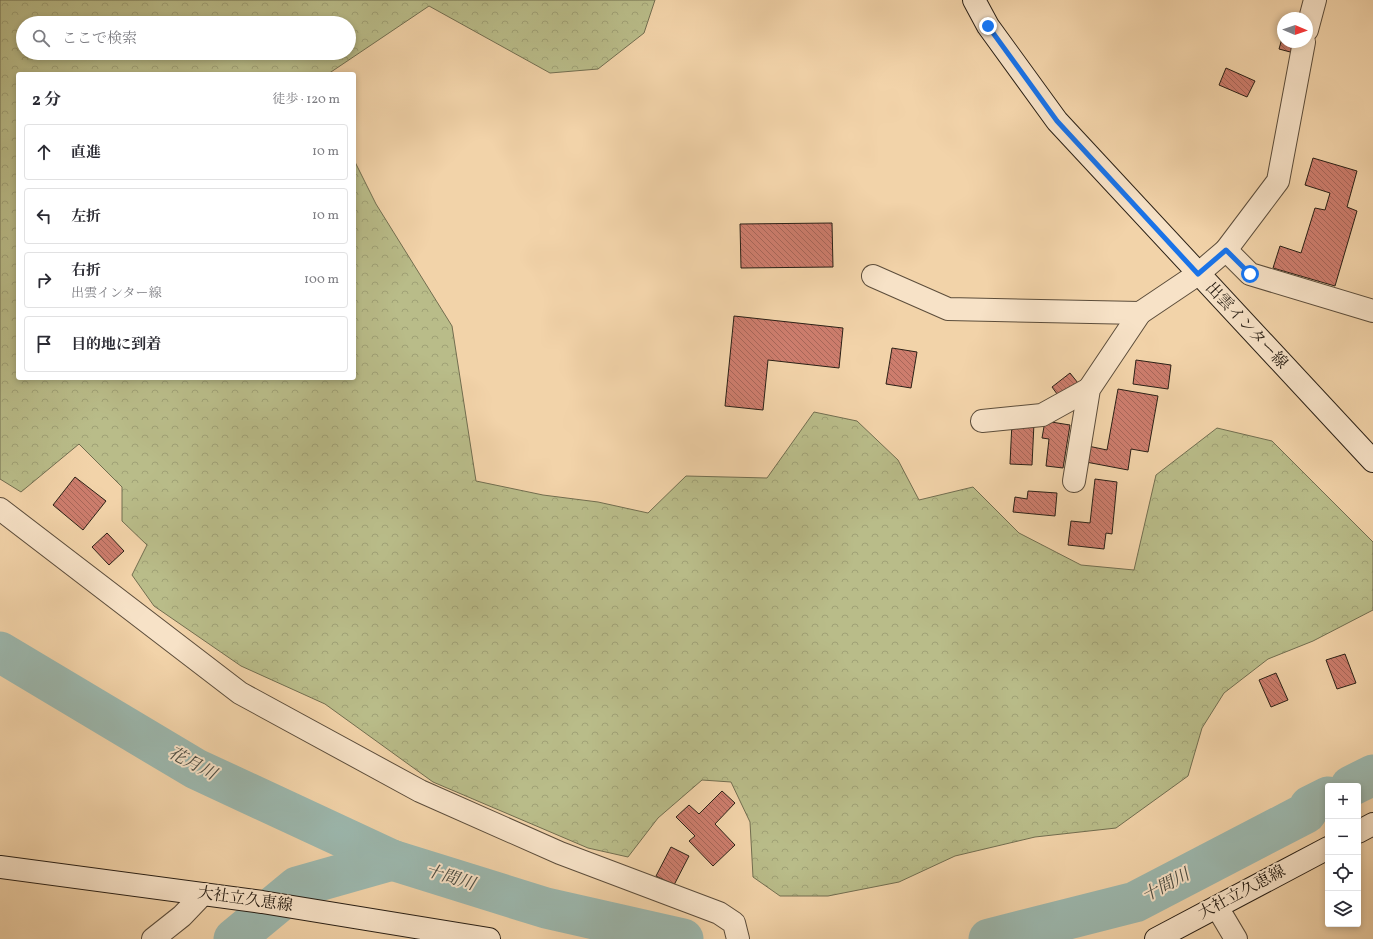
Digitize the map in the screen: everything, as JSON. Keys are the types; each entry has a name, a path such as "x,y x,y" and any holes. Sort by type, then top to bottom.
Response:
{"street":[{"name":"出雲インター線","path":"974,0 988,26 1057,121 1373,461"},
{"path":"1312,12 1315,0"},
{"path":"1074,481 1089,389 1140,313 1198,274 1226,250 1278,181 1303,48"},
{"path":"1226,250 1250,274 1373,311"},
{"path":"873,276 948,309 1140,313"},
{"path":"982,421 1042,415 1089,389"},
{"path":"0,509 240,693 420,791 560,853 719,913 734,923 738,939"},
{"path":"1361,830 1373,824"},
{"name":"大社立久恵線","path":"1156,939 1325,850"},
{"name":"大社立久恵線","path":"0,867 262,902 489,939"},
{"path":"154,939 182,916 203,894"},
{"path":"1217,907 1236,939"}],"green space":[{"path":"0,0 655,0 644,33 598,69 550,73 429,6 356,55 356,16 16,16 16,60 349,60 331,72 16,72 16,380 356,380 356,164 376,204 452,326 476,481 543,495 598,502 648,513 686,476 767,478 814,412 857,421 898,460 919,500 973,487 1019,533 1081,565 1134,570 1156,475 1217,428 1272,441 1373,542 1373,610 1313,641 1268,659 1224,693 1202,728 1188,776 1116,828 1035,837 955,856 899,882 828,896 780,896 753,877 750,822 731,782 702,780 658,818 628,857 588,848 433,782 325,704 241,666 154,606 132,575 147,545 122,521 122,487 79,444 21,492 0,479"}],"building":[{"path":"1279,48 1295,48 1294,53"},
{"path":"1226,68 1255,81 1247,97 1219,85"},
{"path":"1313,158 1357,171 1347,207 1357,211 1335,286 1273,268 1280,246 1301,253 1315,208 1325,210 1330,193 1305,185"},
{"path":"832,223 833,267 741,268 740,224"},
{"path":"734,316 843,328 839,368 768,360 763,410 725,406"},
{"path":"892,348 917,352 911,388 886,384"},
{"path":"1136,360 1171,365 1168,389 1133,384"},
{"path":"1070,373 1078,383 1060,398 1052,387"},
{"path":"1118,389 1158,396 1148,452 1131,449 1128,470 1086,462 1088,446 1107,450"},
{"path":"1045,421 1070,425 1063,468 1046,466 1049,439 1042,438"},
{"path":"1012,422 1034,423 1032,465 1010,464"},
{"path":"75,477 106,501 83,530 53,505"},
{"path":"1095,479 1117,482 1112,534 1106,533 1104,549 1068,545 1071,521 1090,523"},
{"path":"1028,491 1057,493 1055,516 1013,512 1015,497 1027,499"},
{"path":"107,533 124,551 109,565 92,547"},
{"path":"1345,654 1356,683 1337,689 1326,660"},
{"path":"1276,673 1288,700 1271,707 1259,680"},
{"path":"722,791 735,803 715,824 735,845 713,866 689,841 695,836 676,817 689,805 699,814"},
{"path":"671,847 689,856 674,885 656,876"}],"waterway":[{"name":"花月川","path":"0,652 196,769 392,860 546,908 683,939"},
{"name":"十間川","path":"1357,783 1373,775"},
{"name":"十間川","path":"989,939 1135,902 1306,813 1310,806 1325,798"},
{"name":"十間川","path":"234,939 297,887 392,860"}],"route":[{"path":"988,26 1057,121 1198,274 1226,250 1250,274"}]}
